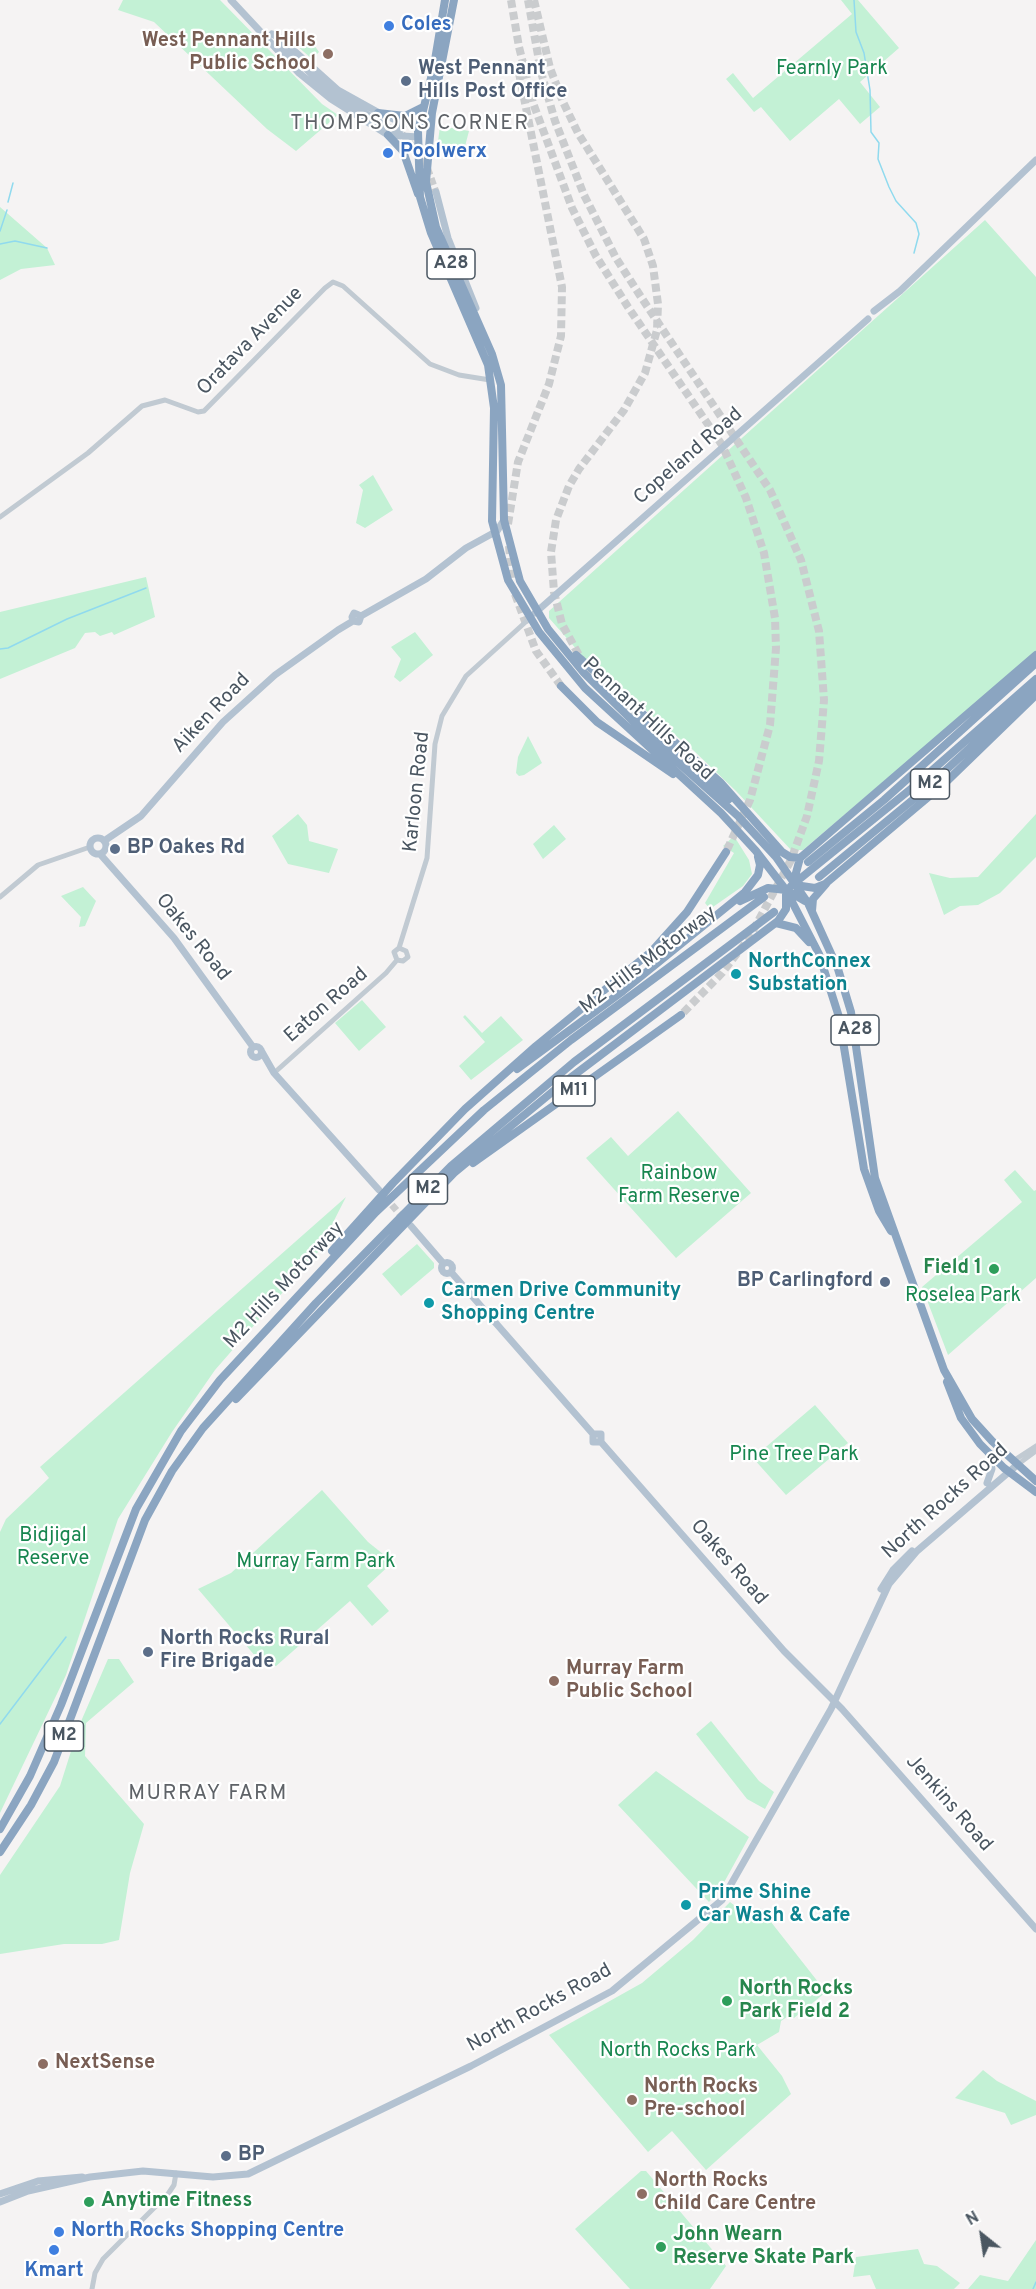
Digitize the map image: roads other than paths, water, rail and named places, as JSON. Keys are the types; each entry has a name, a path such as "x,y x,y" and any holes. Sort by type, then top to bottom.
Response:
{"highway":[{"name":"Pennant Hills Road","path":"445,0 434,66 418,137 420,197 430,230 482,348 491,380 494,408 491,494 494,533 508,580 530,618 585,688 696,789 756,850 775,876 792,886 810,907 838,969 851,1012 875,1178 893,1234 944,1370 950,1395 961,1418 988,1452 1036,1492"},
{"name":"Pennant Hills Road","path":"454,0 432,113 426,174 433,219 494,360 503,408 504,520 516,571 548,628 610,701 774,849 792,886 796,909 819,954 839,1017 862,1158 873,1197 885,1223 893,1234"},
{"path":"378,113 405,116 423,107"},
{"path":"418,137 424,134 432,113"},
{"path":"388,135 403,151 413,185 420,197"},
{"path":"548,628 586,665 720,782 751,816 774,849"},
{"name":"M2","path":"804,860 1036,655"},
{"name":"M2","path":"804,860 884,800 1036,663"},
{"path":"949,755 1036,672"},
{"path":"792,886 1036,679"},
{"path":"561,686 597,722 696,789"},
{"name":"M2","path":"819,877 928,786 1036,687"},
{"name":"M2","path":"831,879 945,783 1036,695"},
{"path":"636,714 730,800 774,849 804,860 792,886 786,909 776,923 796,928 819,954"},
{"path":"730,800 751,816"},
{"path":"721,911 754,883 760,865 756,850"},
{"path":"465,1109 536,1046 652,951 687,912 726,852"},
{"path":"792,886 815,888 831,879"},
{"path":"810,907 813,899 831,879"},
{"name":"M2","path":"238,1360 249,1342 393,1183 465,1109 623,990 721,911 762,889 792,886"},
{"name":"M2 Hills Motorway","path":"0,1829 43,1747 136,1509 160,1465 203,1401 238,1360 376,1212 484,1110 571,1040 764,897"},
{"name":"M2 Hills Motorway","path":"0,1852 18,1826 54,1761 135,1543 161,1490 203,1428 295,1329 316,1303 460,1159 574,1062 774,912"},
{"name":"M2","path":"416,1211 476,1154 538,1103 776,923"},
{"name":"M11","path":"416,1211 466,1168 681,1015"},
{"path":"873,1197 876,1192 875,1178"},
{"name":"M2 Hills Motorway","path":"203,1428 275,1360 416,1211"},
{"name":"Pennant Hills Road","path":"944,1370 972,1419 1036,1481"}],"main road":[{"path":"231,0 315,80 384,125"},
{"path":"270,36 285,42 325,81 357,102 378,113 399,119 403,124 399,133 388,135"},
{"path":"270,36 299,73 320,92 388,135 418,137"},
{"name":"Copeland Road","path":"530,618 868,319 866,312 874,311 892,298 1036,160"},
{"path":"436,192 448,238 492,348 494,360"},
{"path":"494,533 504,520"},
{"name":"Aiken Road","path":"104,841 141,816 223,722 247,698 353,621 354,613 362,616 426,579 466,548 494,533"},
{"path":"94,839 104,841 106,848 100,854 93,852 90,847 94,839"},
{"name":"Oakes Road","path":"100,854 174,938 253,1047 258,1047 259,1055 272,1071"},
{"path":"272,1071 379,1190"},
{"name":"Oakes Road","path":"411,1226 443,1263 451,1263 451,1272 593,1434 593,1442 601,1442 784,1651 835,1701"},
{"path":"987,1483 992,1469 988,1452"},
{"name":"North Rocks Road","path":"856,1653 882,1587 893,1570 987,1483 1015,1463"},
{"name":"North Rocks Road","path":"0,2194 47,2179 143,2171 223,2177 261,2169 471,2066 612,1991 722,1900 835,1701 886,1590 917,1551 1006,1469"},
{"name":"Jenkins Road","path":"835,1701 1036,1929"},
{"name":"North Rocks Road","path":"0,2202 28,2191 90,2177"}],"street":[{"name":"Oratava Avenue","path":"0,517 88,453 142,406 165,400 198,412 204,411 333,282 342,286 429,364 459,375 491,380"},
{"name":"Karloon Road","path":"399,948 427,858 434,753 442,716 460,684 491,651 530,618"},
{"path":"0,897 24,874 38,865 90,847"},
{"path":"399,948 406,951 408,957 403,961 397,960 394,955 399,948"},
{"name":"Eaton Road","path":"272,1071 386,973 397,960"},
{"name":"North Rocks Road","path":"1015,1463 1036,1446"},
{"name":"North Rocks Road","path":"1015,1463 1036,1450"},
{"path":"92,2289 95,2272 103,2259 168,2194 174,2185 176,2173"}],"waterway":[{"path":"854,0 856,32 864,53 870,90 871,132 879,143 878,159 889,187 896,201 916,223 919,234 914,253"},
{"path":"8,202 13,183"},
{"path":"0,231 7,210"},
{"path":"0,244 15,241 47,248"},
{"path":"0,649 8,648 67,619 146,588"},
{"path":"0,1724 66,1637"},
{"path":"1033,2289 1036,2282"}],"tunnel":[{"path":"511,0 519,47 533,103 572,208 596,256 628,307 722,445 746,498 764,553 775,618 776,648 770,725 750,800 726,852"},
{"path":"528,0 541,72 555,121 584,195 616,258 770,490 801,560 819,631 824,700 819,761 807,816 791,860 749,938 722,973 681,1015"},
{"path":"534,0 550,68 563,102 578,133 644,239 653,266 658,304 657,330 645,373 624,410 579,469 569,486 556,520 551,552 554,592 562,624 581,659"},
{"path":"508,524 518,462 549,384 561,336 562,287 519,73"},
{"path":"384,125 403,135 415,149 427,167 436,192"},
{"path":"509,546 512,581"},
{"path":"515,594 536,651 561,686"},
{"path":"589,669 636,714"},
{"path":"385,1197 405,1220"}],"place":[{"name":"Coles","path":"389,26"},
{"name":"West Pennant Hills Public School","path":"328,54"},
{"name":"West Pennant Hills Post Office","path":"406,81"},
{"name":"Poolwerx","path":"388,153"},
{"name":"BP Oakes Rd","path":"115,849"},
{"name":"NorthConnex Substation","path":"736,974"},
{"name":"Field 1","path":"994,1269"},
{"name":"BP Carlingford","path":"885,1282"},
{"name":"Carmen Drive Community Shopping Centre","path":"429,1303"},
{"name":"North Rocks Rural Fire Brigade","path":"148,1652"},
{"name":"Murray Farm Public School","path":"554,1681"},
{"name":"Prime Shine Car Wash & Cafe","path":"686,1905"},
{"name":"North Rocks Park Field 2","path":"727,2001"},
{"name":"NextSense","path":"43,2064"},
{"name":"North Rocks Pre-school","path":"632,2100"},
{"name":"BP","path":"226,2156"},
{"name":"North Rocks Child Care Centre","path":"642,2194"},
{"name":"Anytime Fitness","path":"89,2202"},
{"name":"North Rocks Shopping Centre","path":"59,2232"},
{"name":"John Wearn Reserve Skate Park","path":"661,2247"},
{"name":"Kmart","path":"54,2250"}],"district":[{"name":"THOMPSONS CORNER","path":"410,125"},
{"name":"MURRAY FARM","path":"208,1795"}],"park label":[{"name":"Fearnly Park","path":"832,70"},
{"name":"Rainbow Farm Reserve","path":"679,1186"},
{"name":"Roselea Park","path":"963,1297"},
{"name":"Pine Tree Park","path":"794,1456"},
{"name":"Bidjigal Reserve","path":"53,1548"},
{"name":"Murray Farm Park","path":"316,1563"},
{"name":"North Rocks Park","path":"678,2052"}]}
